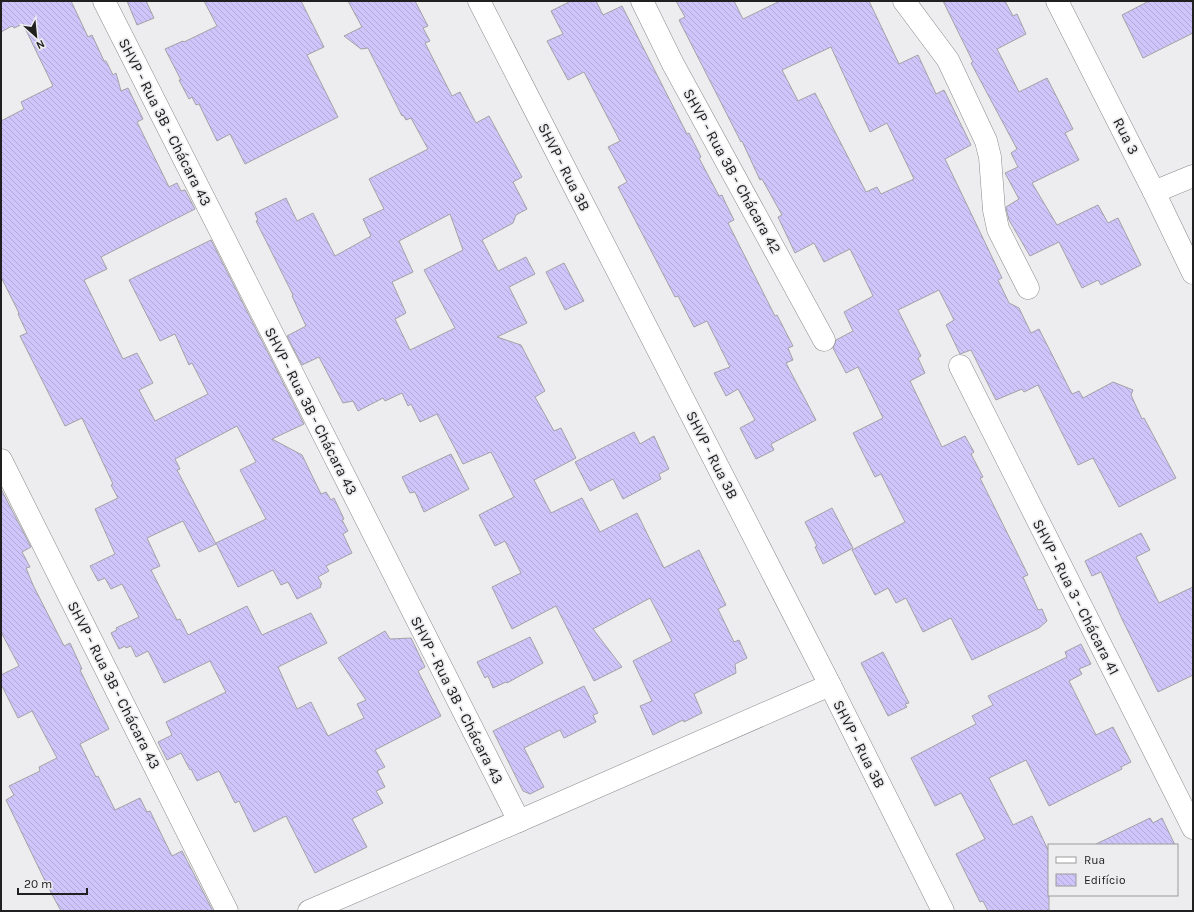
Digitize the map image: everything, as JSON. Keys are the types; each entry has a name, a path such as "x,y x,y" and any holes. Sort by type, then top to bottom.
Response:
{"street":[{"name":"SHVP - Rua 3B - Chácara 43","path":"104,1 519,821"},
{"name":"SHVP - Rua 3B","path":"479,1 830,685 943,911"},
{"name":"SHVP - Rua 3B - Chácara 42","path":"642,1 673,64 824,340"},
{"path":"904,1 948,60 986,141 990,157 994,210 998,229 1028,288"},
{"name":"Rua 3","path":"1057,1 1154,192 1193,273"},
{"path":"1154,192 1193,176"},
{"name":"SHVP - Rua 3 - Chácara 41","path":"960,366 1193,828"},
{"name":"SHVP - Rua 3B - Chácara 43","path":"1,460 227,911"},
{"path":"309,911 830,685"}],"building":[{"path":"1,1 71,1 88,37 92,35 104,61 106,61 113,75 116,73 121,91 128,88 143,119 137,122 169,187 177,183 181,191 185,190 195,209 101,257 107,269 84,280 123,359 137,353 153,383 139,390 155,421 208,394 192,363 189,365 175,334 160,341 129,280 211,240 304,424 272,439 302,455 321,494 326,492 331,500 334,498 344,519 342,520 348,531 343,534 352,553 326,566 329,571 318,577 322,584 320,585 321,587 297,599 288,582 281,585 273,570 238,587 216,543 266,519 240,470 256,462 237,426 175,459 180,469 177,470 216,544 199,552 183,521 147,538 160,566 151,570 177,620 180,619 188,635 247,606 262,635 311,613 327,643 278,667 297,709 311,702 328,736 364,718 357,704 366,700 338,658 385,631 390,639 411,638 425,667 418,671 441,716 375,750 385,767 377,771 385,787 376,791 383,803 352,819 367,847 315,873 286,816 254,832 239,801 235,803 219,771 197,781 181,753 167,760 158,742 172,735 166,722 226,692 210,661 164,683 148,651 136,657 131,646 126,648 125,646 119,649 111,633 117,630 116,628 139,617 122,584 111,589 105,578 98,581 90,566 115,554 95,509 118,498 82,418 65,426 20,336 27,333 1,277 1,121 24,109 21,102 53,86 23,24 14,28 12,26 1,32"},
{"path":"127,1 146,1 154,18 137,25"},
{"path":"204,1 301,1 324,47 307,55 338,117 245,164 230,134 217,141 199,104 196,105 192,97 189,99 165,49 183,41 184,42 217,26"},
{"path":"348,1 415,1 428,26 423,28 430,41 425,43 452,96 460,92 476,123 489,116 522,177 513,182 527,209 516,215 513,223 482,240 498,271 526,257 535,274 509,287 527,323 497,337 521,345 545,391 535,397 554,431 561,428 576,458 534,480 551,513 582,498 600,532 637,513 664,568 699,550 726,605 718,609 734,642 739,640 747,658 735,664 736,673 694,694 702,713 684,722 683,720 653,735 640,706 652,701 633,661 672,641 650,598 593,629 622,667 594,681 556,606 512,629 492,587 521,573 505,541 495,546 479,515 514,497 491,452 463,464 437,414 420,422 411,404 408,406 402,393 385,401 383,398 358,411 353,401 343,403 319,357 302,365 287,336 306,326 292,296 293,295 256,221 258,220 255,213 286,198 297,221 313,213 335,256 371,236 363,219 384,209 369,179 428,149 411,118 406,120 403,115 402,116 368,48 361,49 344,36 362,27","holes":["450,214 463,250 424,270 455,328 410,350 395,319 406,313 392,282 413,272 399,241"]},
{"path":"571,1 596,1 603,15 622,6 687,134 689,133 701,157 699,158 719,196 722,195 734,220 728,223 775,316 777,315 793,346 788,348 793,360 786,363 816,420 771,444 774,450 756,459 740,428 755,420 738,389 726,396 714,373 730,367 707,321 694,327 678,296 675,297 618,187 627,182 608,147 620,141 584,72 568,80 547,41 563,34 551,11"},
{"path":"676,1 734,1 743,19 780,1 869,1 899,64 918,55 936,94 944,90 971,145 945,159 1002,278 998,280 1009,303 1019,308 1031,333 1039,329 1072,394 1079,391 1083,398 1113,382 1133,390 1131,395 1142,419 1144,418 1176,478 1119,507 1093,458 1078,465 1038,385 1024,392 1022,389 996,400 971,350 960,354 946,325 954,320 939,290 898,310 921,356 918,358 925,373 910,381 942,447 965,436 974,452 971,454 983,477 980,478 1028,575 1023,577 1038,610 1042,609 1047,621 1039,628 972,660 951,618 923,632 906,598 896,603 888,588 875,595 852,550 905,522 881,474 875,477 853,433 883,418 858,367 846,373 833,348 836,340 853,331 844,312 873,296 850,249 824,262 814,243 795,253 778,217 782,215 762,179 760,180 742,141 741,142 679,20 685,17","holes":["831,47 870,132 887,123 914,179 881,194 877,187 866,192 815,93 798,101 782,70"]},
{"path":"943,1 1005,1 1013,16 1017,14 1026,34 997,49 1019,92 1047,78 1073,129 1065,133 1079,160 1032,183 1057,225 1098,205 1108,223 1118,218 1141,265 1101,285 1098,280 1082,288 1059,242 1030,256 1009,220 1006,208 1019,199 1005,173 1018,167 1011,153 1017,149 971,63 973,62"},
{"path":"1149,1 1193,1 1193,33 1143,58 1122,15"},
{"path":"564,263 584,301 565,310 546,272"},
{"path":"634,432 640,444 654,436 669,469 659,474 661,479 623,499 613,479 590,491 575,462"},
{"path":"451,454 469,489 424,512 415,492 410,493 402,477"},
{"path":"1,489 31,547 22,552 30,567 26,568 33,585 64,646 70,643 82,669 80,670 109,729 80,744 96,777 98,776 115,810 140,798 147,812 150,811 172,856 182,851 213,911 61,911 47,885 6,800 14,795 9,786 40,771 39,767 57,758 32,711 18,718 1,684 1,675 19,666 1,632"},
{"path":"832,508 853,548 823,564 815,547 817,546 805,522"},
{"path":"1141,533 1150,550 1136,557 1159,603 1193,587 1193,675 1158,692 1101,572 1092,576 1085,561"},
{"path":"530,637 543,663 507,683 506,682 493,688 488,676 485,678 477,662"},
{"path":"1081,644 1091,664 1079,669 1082,674 1069,681 1096,735 1113,727 1131,762 1121,767 1122,769 1049,806 1026,760 989,778 1013,825 1032,816 1048,850 1049,911 988,911 983,901 980,902 956,854 985,839 961,793 935,806 911,758 976,724 972,716 993,705 988,696 1067,657 1065,652"},
{"path":"883,652 909,703 905,704 907,707 888,716 861,663"},
{"path":"584,686 598,713 593,715 596,722 564,738 560,730 524,748 544,787 530,794 523,791 493,731"},
{"path":"1150,818 1153,823 1162,818 1175,844 1096,844"}]}
